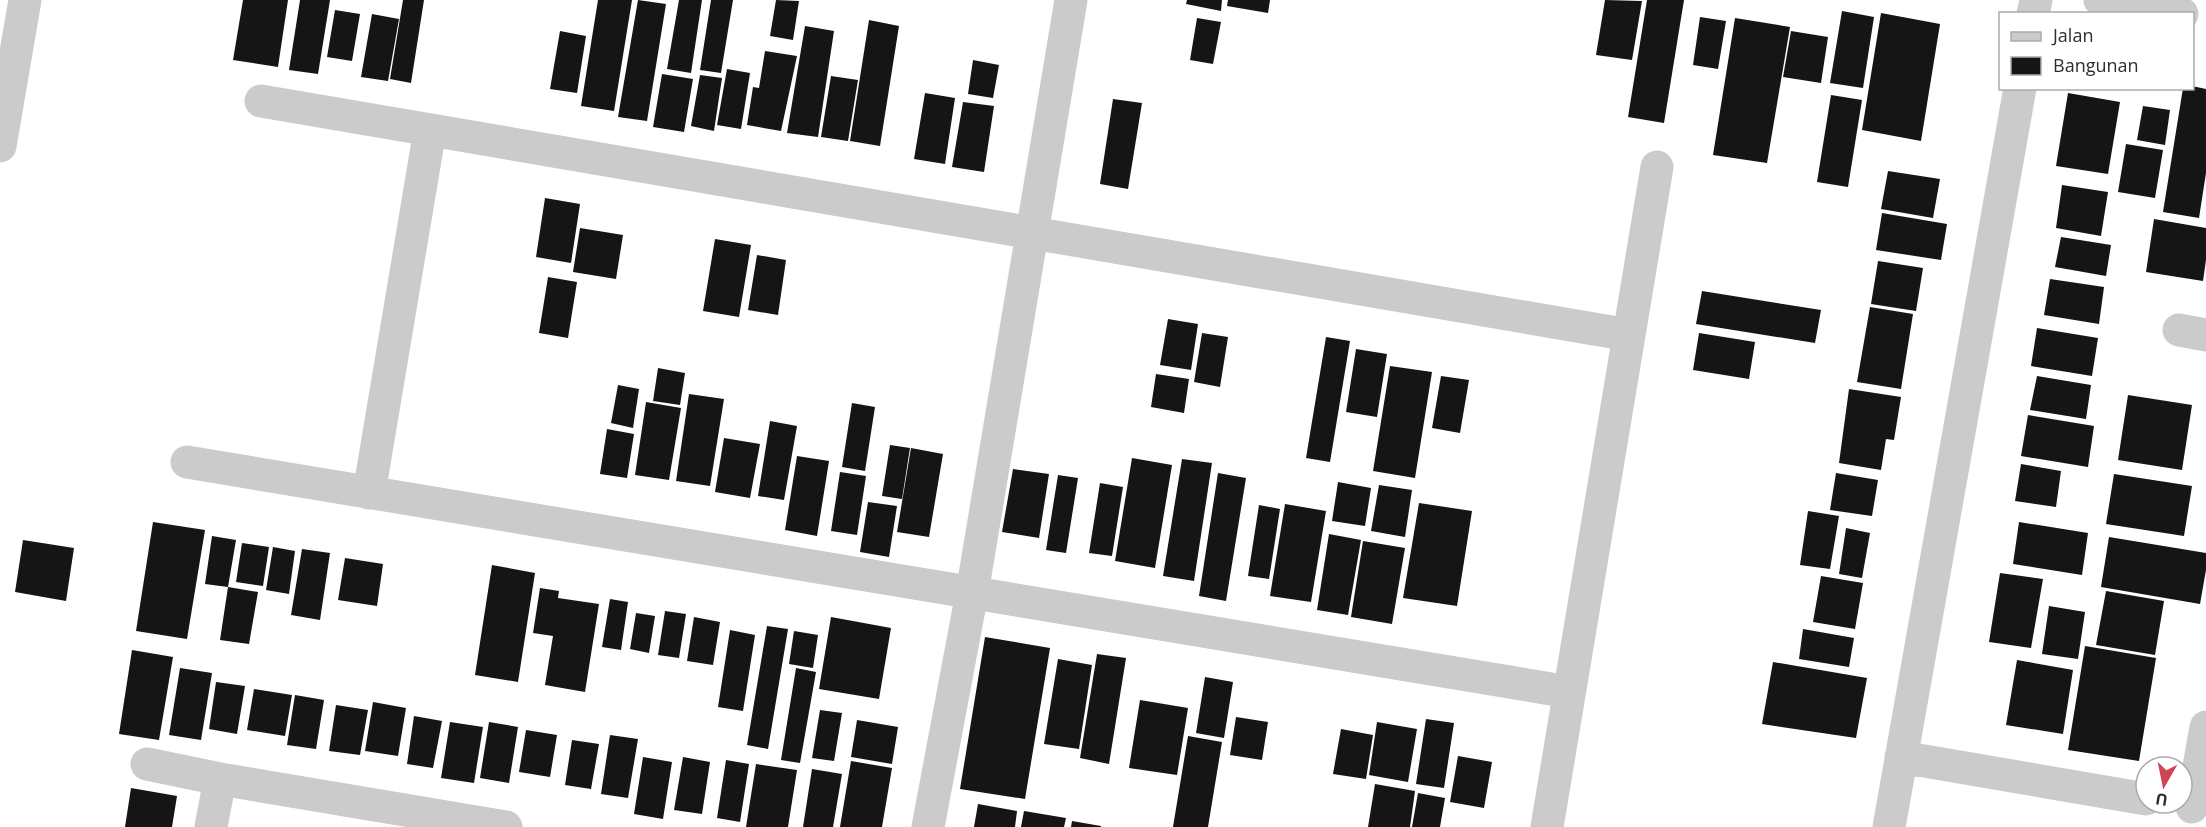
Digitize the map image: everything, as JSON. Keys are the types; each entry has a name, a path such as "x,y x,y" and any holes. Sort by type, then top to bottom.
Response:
{"street":[{"path":"0,146 25,0"},
{"path":"928,827 972,593 1071,0"},
{"path":"2100,0 2170,12"},
{"path":"1889,827 2020,90"},
{"path":"261,101 1629,335"},
{"path":"369,493 430,130"},
{"path":"1547,827 1657,166"},
{"path":"187,462 1569,692"},
{"path":"2194,783 2206,727"},
{"path":"1901,757 2134,797"},
{"path":"147,764 442,822 506,827"},
{"path":"211,827 220,779"}],"building":[{"path":"243,0 288,0 278,67 233,60"},
{"path":"300,0 330,0 318,74 289,70"},
{"path":"403,0 424,0 411,83 390,79"},
{"path":"598,0 632,0 614,111 581,106"},
{"path":"638,0 666,4 647,121 618,117"},
{"path":"679,0 702,0 691,73 667,69"},
{"path":"711,0 733,0 721,73 700,70"},
{"path":"776,0 799,1 793,40 770,36"},
{"path":"1187,0 1222,0 1221,11 1186,4"},
{"path":"1228,0 1270,0 1268,13 1227,6"},
{"path":"1605,0 1642,1 1632,60 1596,55"},
{"path":"1647,0 1684,0 1664,123 1628,117"},
{"path":"335,10 360,14 352,61 327,57"},
{"path":"1842,11 1874,17 1863,88 1830,83"},
{"path":"1881,13 1940,24 1921,141 1862,130"},
{"path":"372,14 399,19 388,81 361,77"},
{"path":"1700,17 1726,21 1718,69 1693,65"},
{"path":"1197,18 1221,22 1213,64 1190,60"},
{"path":"1735,18 1790,27 1767,163 1713,155"},
{"path":"869,20 899,26 880,146 850,141"},
{"path":"805,26 834,31 818,137 787,133"},
{"path":"560,31 586,36 577,93 550,89"},
{"path":"1791,31 1828,37 1821,83 1783,77"},
{"path":"765,51 797,56 781,131 747,125 753,87 759,88"},
{"path":"973,60 999,65 993,98 968,94"},
{"path":"727,69 750,73 741,129 717,125"},
{"path":"662,74 693,79 684,132 653,127"},
{"path":"700,75 722,78 714,131 691,126"},
{"path":"831,76 858,80 848,141 821,137"},
{"path":"2194,86 2206,89 2206,173 2199,218 2163,212 2183,90 2194,90"},
{"path":"925,93 955,98 945,164 914,159"},
{"path":"2068,93 2120,102 2108,174 2056,166"},
{"path":"1831,95 1862,100 1848,187 1817,182"},
{"path":"1113,99 1142,103 1128,189 1100,184"},
{"path":"963,102 994,106 984,172 952,167"},
{"path":"2143,106 2170,110 2165,145 2137,140"},
{"path":"2126,144 2163,150 2155,198 2118,192"},
{"path":"1888,171 1940,179 1933,218 1881,209"},
{"path":"2062,185 2108,192 2101,236 2056,228"},
{"path":"545,198 580,204 571,263 536,257"},
{"path":"1882,213 1947,224 1941,260 1876,250"},
{"path":"2154,219 2206,228 2206,260 2203,281 2146,272"},
{"path":"580,228 623,235 616,279 573,272"},
{"path":"2061,237 2111,245 2106,276 2055,267"},
{"path":"715,239 751,245 739,317 703,311"},
{"path":"757,255 786,260 778,315 748,310"},
{"path":"1878,261 1923,268 1916,311 1871,304"},
{"path":"548,277 577,282 568,338 539,333"},
{"path":"2050,279 2104,287 2099,324 2044,315"},
{"path":"1702,291 1821,310 1815,343 1696,324"},
{"path":"1870,307 1913,314 1901,389 1857,382"},
{"path":"1168,319 1198,324 1191,370 1160,365"},
{"path":"2037,328 2098,338 2092,376 2031,366"},
{"path":"1202,333 1228,337 1220,387 1194,382"},
{"path":"1699,333 1755,342 1749,379 1693,370"},
{"path":"1326,337 1350,341 1330,462 1306,458"},
{"path":"1356,349 1387,354 1377,417 1346,412"},
{"path":"1390,366 1432,372 1415,478 1373,471"},
{"path":"658,368 685,373 680,405 653,401"},
{"path":"1156,374 1189,379 1184,413 1151,407"},
{"path":"1441,376 1469,380 1460,433 1432,428"},
{"path":"2037,376 2091,385 2086,419 2030,410"},
{"path":"618,385 639,389 633,428 611,423"},
{"path":"1849,389 1901,397 1894,440 1886,439 1881,470 1839,463"},
{"path":"689,394 724,399 710,486 676,481"},
{"path":"2128,395 2192,405 2182,470 2118,460"},
{"path":"646,402 681,408 669,480 635,475"},
{"path":"852,403 875,407 865,471 842,467"},
{"path":"2028,415 2094,426 2088,467 2021,456"},
{"path":"770,421 797,426 784,500 758,496"},
{"path":"607,429 634,434 627,478 600,474"},
{"path":"724,438 760,444 750,498 715,492"},
{"path":"890,445 910,448 902,499 882,496"},
{"path":"911,448 943,454 929,537 897,532"},
{"path":"797,456 829,461 817,536 785,530"},
{"path":"1132,458 1172,465 1155,568 1115,561"},
{"path":"1182,459 1212,463 1194,581 1163,576"},
{"path":"2021,464 2061,471 2056,507 2015,501"},
{"path":"1013,469 1049,474 1039,538 1002,532"},
{"path":"840,472 866,476 857,535 831,531"},
{"path":"1218,473 1246,478 1226,601 1199,596"},
{"path":"1836,473 1878,480 1872,516 1830,510"},
{"path":"2114,474 2192,486 2184,536 2106,524"},
{"path":"1058,475 1078,478 1066,553 1046,550"},
{"path":"1338,482 1371,488 1365,526 1332,521"},
{"path":"1100,483 1123,487 1112,556 1089,553"},
{"path":"1379,485 1412,490 1405,537 1371,531"},
{"path":"868,502 897,506 889,557 860,552"},
{"path":"1419,503 1472,511 1457,606 1403,598"},
{"path":"1285,504 1326,511 1311,602 1270,596"},
{"path":"1259,505 1280,509 1269,579 1248,576"},
{"path":"1808,511 1839,516 1830,569 1800,565"},
{"path":"153,522 205,530 187,639 136,631"},
{"path":"2019,522 2088,533 2082,575 2013,564"},
{"path":"1846,528 1870,533 1862,578 1839,574"},
{"path":"1329,534 1361,540 1348,615 1317,610"},
{"path":"212,536 236,540 228,587 205,584"},
{"path":"2109,537 2206,553 2206,570 2200,604 2101,587"},
{"path":"23,540 74,548 66,601 15,592"},
{"path":"1363,541 1405,548 1392,624 1351,617"},
{"path":"242,543 269,547 263,586 236,582"},
{"path":"273,547 295,551 289,594 266,590"},
{"path":"302,549 330,553 320,620 291,615"},
{"path":"345,558 383,564 377,606 338,600"},
{"path":"492,565 535,573 518,682 475,675"},
{"path":"2000,573 2043,579 2031,648 1989,642"},
{"path":"1821,576 1863,583 1855,629 1813,622"},
{"path":"228,587 258,592 249,644 220,640"},
{"path":"540,588 559,591 558,598 599,604 585,692 545,685 553,636 533,633"},
{"path":"2106,591 2164,601 2155,655 2096,645"},
{"path":"610,599 628,602 621,650 602,647"},
{"path":"2049,606 2085,612 2078,659 2042,654"},
{"path":"665,611 686,614 679,658 658,655"},
{"path":"636,613 655,616 649,653 630,649"},
{"path":"694,617 720,622 713,665 687,661"},
{"path":"831,617 891,628 879,699 819,689"},
{"path":"767,626 788,629 768,749 747,745"},
{"path":"1803,629 1854,638 1849,667 1799,659"},
{"path":"730,630 755,635 743,711 718,707"},
{"path":"794,631 818,635 813,668 789,664"},
{"path":"985,637 1050,648 1025,799 960,789"},
{"path":"2085,646 2156,658 2140,755 2134,755 2134,760 2068,750"},
{"path":"132,650 173,657 159,740 119,734"},
{"path":"1097,654 1126,658 1109,764 1080,758"},
{"path":"1058,659 1092,665 1079,749 1044,744"},
{"path":"2017,660 2073,670 2063,734 2006,725"},
{"path":"1773,662 1867,678 1856,738 1762,724"},
{"path":"180,668 212,673 201,740 169,735"},
{"path":"796,668 816,672 800,763 781,760"},
{"path":"1205,677 1233,682 1224,738 1196,733"},
{"path":"216,682 245,686 237,734 209,729"},
{"path":"254,689 292,695 285,736 247,730"},
{"path":"295,695 324,700 316,749 287,745"},
{"path":"1140,700 1188,708 1177,775 1129,768"},
{"path":"373,702 406,708 398,756 365,751"},
{"path":"336,705 368,710 360,755 329,751"},
{"path":"820,710 842,713 834,761 812,758"},
{"path":"414,716 442,721 433,768 407,764"},
{"path":"1236,717 1268,722 1262,760 1230,755"},
{"path":"1426,719 1454,723 1444,788 1416,784"},
{"path":"857,720 898,727 892,764 851,757"},
{"path":"450,722 483,727 474,783 441,778"},
{"path":"489,722 518,727 509,783 480,778"},
{"path":"1377,722 1417,729 1408,782 1369,775"},
{"path":"1341,729 1373,735 1366,779 1333,774"},
{"path":"526,730 557,735 550,777 519,772"},
{"path":"610,735 638,739 628,798 601,794"},
{"path":"1188,736 1222,742 1208,827 1173,827"},
{"path":"572,740 599,744 591,789 565,785"},
{"path":"1458,756 1492,762 1484,808 1450,802"},
{"path":"643,757 672,762 663,819 634,814"},
{"path":"683,757 710,762 702,814 674,810"},
{"path":"726,760 749,764 740,822 717,818"},
{"path":"851,761 892,768 882,827 840,827"},
{"path":"756,764 797,770 788,827 746,827"},
{"path":"812,769 842,774 833,827 803,827"},
{"path":"1375,784 1415,791 1410,827 1368,827"},
{"path":"131,788 177,796 172,827 125,827"},
{"path":"1418,793 1445,798 1440,827 1412,827"},
{"path":"978,804 1017,811 1015,827 974,827"},
{"path":"1024,811 1066,818 1064,827 1021,827"},
{"path":"1072,821 1101,826 1101,827 1071,827"}]}
